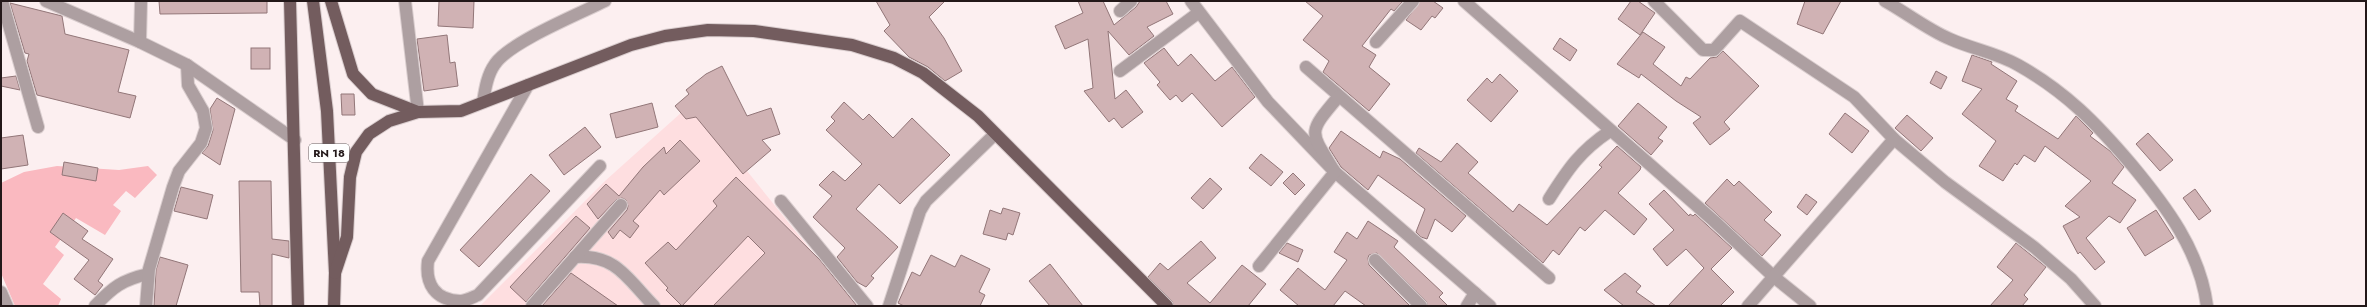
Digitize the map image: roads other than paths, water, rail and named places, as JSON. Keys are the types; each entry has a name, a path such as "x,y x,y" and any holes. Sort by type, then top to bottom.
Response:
{"main road":[{"name":"RN 18","path":"290,1 295,140 298,306"},
{"name":"RN 18","path":"313,1 327,111 335,273 334,306"},
{"path":"331,1 353,74 372,94 418,112"},
{"path":"335,273 347,237 350,177 356,152 369,134 389,121 418,112 461,111 631,45 665,36 708,30 754,31 852,45 894,58 923,73 978,116 1167,306"}],"street":[{"path":"2,1 38,127"},
{"path":"46,1 140,42 187,65 295,140"},
{"path":"140,42 141,1"},
{"path":"405,1 418,112"},
{"path":"482,102 488,79 495,64 504,55 532,37 605,1"},
{"path":"1120,11 1131,1"},
{"path":"1190,1 1268,102 1335,172 1490,306"},
{"path":"1376,42 1412,1"},
{"path":"1464,1 1774,277 1810,306"},
{"path":"1654,1 1702,50 1714,50 1740,21 1854,97 1894,138 1945,182 2034,248 2071,279 2095,306"},
{"path":"1885,1 1949,39 2017,64 2059,91 2091,117 2161,200 2193,254 2204,283 2207,306"},
{"path":"1120,71 1198,13"},
{"path":"146,306 148,274 179,171 201,144 206,128 203,111 188,85 187,65"},
{"path":"1306,67 1549,278"},
{"path":"528,85 428,261 426,274 430,286 443,296 461,301 478,295 600,166"},
{"path":"1335,172 1316,143 1314,132 1316,124 1339,96"},
{"path":"1549,198 1571,165 1589,145 1610,131"},
{"path":"889,306 920,211 926,201 995,134"},
{"path":"1748,306 1894,138"},
{"path":"1260,266 1335,172"},
{"path":"781,201 867,306"},
{"path":"532,306 621,205"},
{"path":"575,257 591,256 611,263 628,276 654,306"},
{"path":"1375,260 1421,306"},
{"path":"95,306 113,288 129,279 148,274"},
{"path":"1,292 6,306"},
{"path":"1467,306 1475,292"}]}
